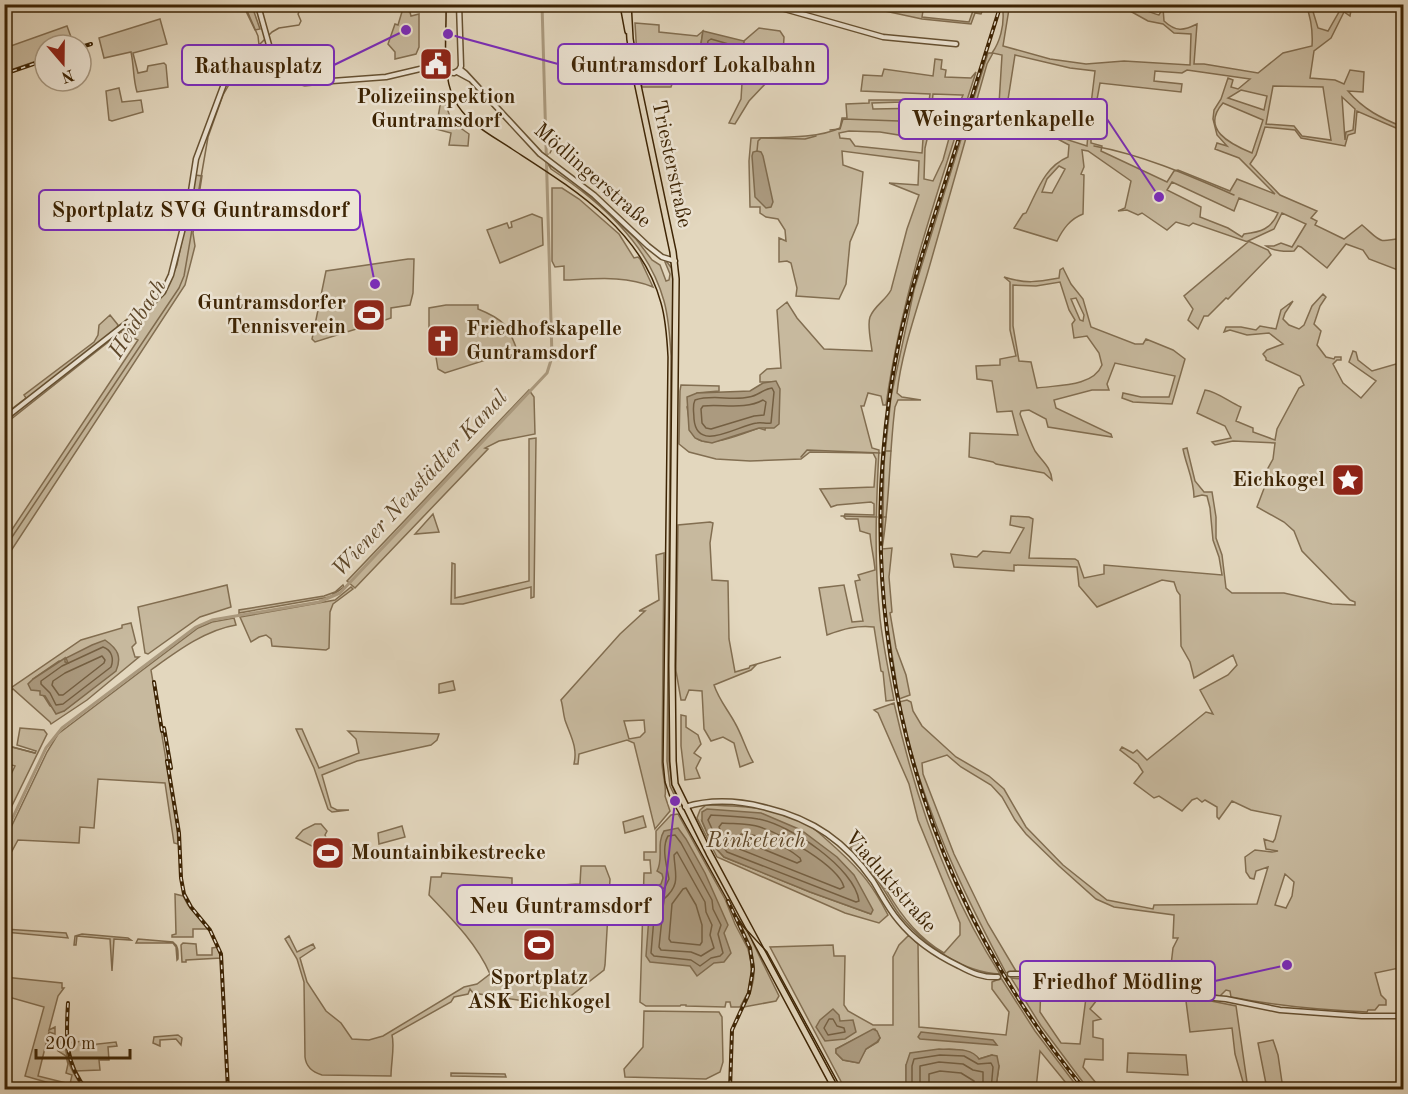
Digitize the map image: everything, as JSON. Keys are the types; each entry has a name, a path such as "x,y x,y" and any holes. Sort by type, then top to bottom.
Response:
{"main road":[{"name":"Triesterstraße","path":"623,4 675,261 672,666 675,784 685,807 836,1089"},
{"name":"Triesterstraße","path":"628,4 630,39"}],"street":[{"path":"255,4 259,9 274,63 286,75 299,82 312,83 386,77 420,69 458,70 459,4"},
{"path":"767,4 883,37 956,44"},
{"path":"267,61 270,49"},
{"path":"4,419 158,298 175,264 198,152 228,75 236,64 245,60 274,63"},
{"name":"Mödlingerstraße","path":"458,70 549,162 594,195 648,246 662,257 675,261"},
{"name":"Viaduktstraße","path":"685,807 703,803 739,803 774,809 808,821 837,842 860,865 891,911 909,932 936,954 966,970 981,976 998,977"},
{"path":"1010,974 1024,974 1051,982 1111,989 1226,999 1280,1010 1362,1016 1404,1016"}],"shaded area":[{"path":"243,5 249,5 253,9 260,29 255,30"},
{"path":"404,5 405,10 410,12 411,16 419,14 419,47 416,54 395,59 395,52 388,44 395,24 398,25"},
{"path":"857,5 924,5 922,17 969,22 975,5 985,5 981,14 975,13 971,24 922,19"},
{"path":"1306,5 1311,5 1318,28 1328,31 1343,5 1352,5 1350,16 1344,12 1331,38 1314,51 1310,78 1335,80 1344,84 1350,70 1364,72 1363,92 1348,91 1373,113 1403,127 1403,131 1357,111 1355,133 1348,135 1345,146 1301,138 1295,130 1265,127 1256,155 1250,164 1280,195 1317,211 1311,218 1317,221 1315,225 1344,239 1362,225 1383,241 1403,238 1403,272 1369,259 1363,250 1346,244 1327,268 1301,247 1298,246 1294,251 1269,248 1266,246 1281,243 1292,247 1306,224 1282,213 1274,229 1248,241 1268,250 1271,255 1228,299 1226,298 1208,316 1204,316 1198,329 1188,320 1193,309 1184,296 1248,242 1193,223 1189,226 1176,222 1167,230 1142,213 1138,215 1127,210 1118,211 1125,208 1131,181 1088,151 1082,150 1083,214 1067,225 1057,241 1014,228 1026,213 1047,174 1060,161 1068,157 1069,145 1052,136 1087,146 1088,133 1032,114 1028,117 1024,131 1025,115 997,109 975,110 977,105 999,104 1002,55 993,53 987,64 902,361 897,393 902,397 921,400 898,400 895,407 882,546 884,464 891,397 914,290 988,53 992,53 999,39 1003,12 1009,9 1003,46 1050,59 1086,64 1124,61 1190,65 1191,34 1174,33 1163,24 1148,21 1121,6 1132,6 1159,15 1163,8 1164,21 1176,29 1184,29 1197,24 1194,64 1258,73 1283,53 1312,46 1311,25","holes":["1015,55 1070,68 1095,71 1088,129 1058,121 1046,114 1007,106","1187,70 1250,79 1238,89 1231,87 1233,80 1228,78 1221,99 1214,110 1213,119 1217,135 1227,146 1217,143 1215,149 1239,158 1275,194 1237,179 1230,191 1178,170 1174,171 1167,182 1101,151 1102,146 1091,143 1100,83 1181,92 1182,84 1154,81 1155,71 1182,73","1273,86 1323,87 1331,140 1302,136 1294,126 1266,124","1241,90 1267,96 1264,110 1228,98","1342,97 1355,109 1353,130 1346,132 1345,140","1223,103 1263,120 1252,153 1227,140 1216,128 1217,112","1059,166 1065,169 1052,193 1042,192 1047,179","1172,182 1234,211 1239,198 1278,213 1265,229 1244,234 1242,237 1228,228 1200,217 1201,207 1167,190"]},
{"path":"160,19 167,44 133,53 138,73 147,71 148,66 164,63 168,87 137,92 131,52 104,58 99,38"},
{"path":"635,23 659,25 659,32 697,36 703,31 699,55 706,58 742,56 744,41 759,28 780,31 784,37 783,54 765,77 768,81 749,101 735,124 729,123 741,99 742,83 700,81 672,84 671,87 642,87"},
{"path":"67,26 70,33 47,33"},
{"path":"33,38 33,62 5,72 5,48"},
{"path":"935,59 942,60 941,69 946,70 945,77 971,78 976,72 912,278 886,405 883,405 881,396 868,393 864,406 861,406 872,448 879,450 876,534 878,597 894,700 886,701 874,627 850,628 827,635 819,588 844,585 852,622 863,621 855,581 860,580 858,575 875,570 870,534 860,531 858,519 844,517 845,514 874,515 874,504 871,502 831,507 820,489 874,487 876,459 873,453 810,452 801,459 750,461 716,459 689,452 679,444 680,391 681,385 719,386 719,391 697,393 687,407 692,432 702,441 727,439 759,428 765,430 776,382 760,382 760,375 767,369 781,368 777,310 787,302 797,318 824,349 872,351 869,320 874,310 891,290 907,229 919,195 889,183 918,185 919,161 842,151 843,165 863,172 858,223 850,242 846,284 839,299 796,296 797,288 791,263 779,262 779,238 786,241 785,230 778,219 766,217 760,213 760,207 750,207 751,138 797,137 831,132 840,128 842,118 847,118 846,104 869,103 869,100 902,100 902,102 872,103 873,109 928,108 930,94 861,91 863,75 882,76 884,69 933,76","holes":["933,94 962,95 963,95 959,104 932,104","934,110 956,113 943,160 933,181 924,179 925,148","880,132 923,139 922,153 855,146 850,139 840,138 839,133"]},
{"path":"119,88 122,102 141,100 143,112 109,120 106,91"},
{"path":"441,100 444,100 452,122 469,134 468,146 449,145 451,133 436,129"},
{"path":"548,164 574,182 636,239 652,260 660,265 666,281 669,280 670,274 665,262 673,270 669,761 672,784 680,807 670,786 667,761 671,356 666,308 657,280 634,242 604,210 551,169"},
{"path":"195,175 202,176 193,233 195,246 185,285 5,560 5,540 138,340 121,332 5,424 5,421 164,294 177,265"},
{"path":"552,188 562,188 579,199 619,234 634,258 640,259 653,287 620,279 564,280 564,266 555,267 552,261"},
{"path":"532,214 542,218 543,245 500,263 487,230 507,223 509,228 512,227 511,222"},
{"path":"414,259 413,293 410,305 391,308 391,318 315,342 312,339 326,271"},
{"path":"1063,268 1071,284 1083,299 1091,327 1135,344 1143,344 1146,339 1173,350 1185,359 1172,404 1133,402 1122,398 1123,393 1141,397 1169,397 1175,376 1115,363 1107,384 1109,390 1092,390 1054,400 1056,408 1111,434 1112,437 1048,427 1046,419 1029,410 1021,411 1020,414 1035,451 1048,468 1052,480 1044,473 969,457 970,433 1018,435 1012,411 997,412 992,381 977,379 976,366 1000,365 1000,359 1016,356 1010,330 1010,282 1004,277 1032,282 1044,281 1059,278 1060,270","holes":["1060,282 1069,310 1075,320 1072,324 1074,338 1087,336 1099,353 1102,365 1097,372 1083,381 1037,388 1031,362 1019,361 1013,326 1013,285 1036,286","1076,298 1084,315 1083,321 1080,320 1071,299"]},
{"path":"1323,294 1326,297 1320,306 1314,324 1321,331 1317,345 1326,357 1334,359 1341,357 1341,360 1333,364 1343,383 1361,398 1376,381 1349,362 1353,351 1356,352 1358,360 1372,371 1403,362 1404,967 1375,973 1386,1005 1379,1005 1375,1010 1367,1012 1265,1003 1231,997 1230,991 1226,990 1220,996 1168,991 1173,948 1178,938 1173,938 1174,915 1114,907 1096,899 1026,834 1002,797 991,785 961,767 947,755 922,763 923,774 954,854 988,924 1016,971 1006,973 969,901 937,828 919,777 899,702 907,700 911,702 913,711 922,726 956,757 989,776 1004,789 1026,827 1063,865 1107,900 1153,909 1154,905 1257,904 1268,867 1256,871 1254,879 1250,878 1246,872 1245,857 1255,850 1278,851 1266,849 1264,839 1273,842 1281,816 1251,810 1232,801 1219,819 1217,807 1197,798 1182,811 1159,796 1154,798 1134,783 1143,772 1138,764 1120,750 1122,747 1133,753 1137,750 1147,760 1206,712 1213,714 1200,690 1228,675 1237,665 1233,655 1194,678 1190,662 1181,646 1180,595 1174,582 1162,580 1097,607 1079,586 1077,567 1014,565 1014,571 954,567 951,554 977,557 983,551 1010,553 1024,528 1010,525 1011,516 1029,517 1033,519 1029,558 1075,559 1078,561 1084,578 1104,574 1104,565 1222,575 1213,540 1207,496 1194,497 1183,449 1187,448 1195,481 1204,492 1212,492 1216,517 1216,538 1222,555 1226,588 1232,593 1284,593 1332,604 1355,605 1355,602 1350,600 1302,551 1294,531 1284,522 1257,507 1268,478 1267,470 1273,459 1275,443 1233,441 1215,445 1212,442 1231,438 1225,426 1197,413 1205,390 1210,391 1241,407 1236,421 1253,428 1253,432 1275,440 1277,429 1299,388 1304,385 1300,376 1266,360 1263,354 1267,350 1283,344 1269,333 1247,335 1230,330 1224,332 1226,327 1256,330 1260,326 1276,329 1281,310 1293,301 1283,319 1289,325 1299,329 1304,325 1312,306","holes":["1285,874 1294,882 1292,896 1286,908 1275,905"]},
{"path":"446,305 478,305 478,309 504,324 517,350 445,373 438,369 434,345 438,339 429,334 429,308"},
{"path":"110,315 118,325 116,330 5,417 5,414 26,398 24,395 94,342 98,335 99,325"},
{"path":"529,390 534,397 535,434 499,441 485,448 488,449 355,588 347,581"},
{"path":"536,438 534,597 531,598 531,587 463,604 451,604 452,563 455,564 455,598 529,581 529,439"},
{"path":"433,514 439,532 415,534"},
{"path":"713,523 710,543 712,580 728,581 729,639 735,672 750,666 781,657 757,664 751,670 714,685 753,762 740,767 734,743 723,737 711,741 704,729 702,691 689,690 685,700 681,700 676,671 678,525"},
{"path":"892,548 889,577 892,612 890,613 896,648 906,675 910,695 899,699 883,596 882,549"},
{"path":"664,553 662,762 665,796 670,811 655,829 634,743 627,740 579,754 578,764 574,764 574,747 561,700 620,634 645,611 639,611 659,600 656,555","holes":["644,720 645,732 640,737 629,739 624,721"]},
{"path":"227,585 231,607 200,617 148,654 145,653 138,607"},
{"path":"343,585 344,587 330,597 239,613 239,610 324,596 335,592"},
{"path":"351,587 353,589 333,604 330,612 329,648 326,650 272,646 271,639 266,635 251,642 240,617 335,600"},
{"path":"234,618 236,625 202,637 151,670 177,825 178,844 174,843 165,783 98,779 94,828 80,827 79,843 18,840 5,864 5,840 58,734 198,628 212,622"},
{"path":"131,623 136,643 132,647 135,657 139,657 87,700 51,724 13,689 5,694 81,640 122,628 122,625","holes":["72,656 96,685 64,711 50,706 33,679 59,661 69,663 67,658"]},
{"path":"453,681 455,690 439,693 439,684"},
{"path":"894,703 912,773 935,843 964,910 1000,974 972,969 959,963 946,956 922,938 899,914 878,882 850,847 858,842 874,869 872,871 885,888 888,887 887,891 898,909 919,933 944,953 960,935 960,923 918,820 909,784 878,713 874,710"},
{"path":"681,715 686,716 686,727 698,735 701,744 694,753 701,758 696,768 700,778 685,780 681,746"},
{"path":"20,728 44,730 47,734 5,820 5,787 15,766 5,763 5,745 35,753 36,751 17,745"},
{"path":"296,729 302,729 319,768 359,753 356,739 348,731 439,734 437,740 431,745 357,761 322,775 331,807 337,810 349,810 332,812 328,809 314,768"},
{"name":"Rinketeich","path":"706,805 748,807 776,812 802,821 820,833 854,865 872,887 888,915 879,923 845,913 717,857 697,818 700,810","holes":["702,821 871,914 724,857 712,844"]},
{"path":"678,814 725,899 748,949 751,977 748,992 740,1007 731,1007 730,1002 726,1002 725,1007 646,1006 640,1002 644,873 651,873 650,860 644,860 644,852 656,852 656,831 671,815"},
{"path":"643,816 646,827 625,833 623,822"},
{"path":"315,824 321,824 327,831 325,835 333,853 331,858 322,861 316,848 296,838 303,830"},
{"path":"402,826 405,837 379,844 378,833"},
{"path":"581,866 605,866 610,879 605,965 604,970 568,998 556,999 556,1002 537,1003 473,993 470,989 468,994 454,997 451,1002 392,1035 391,1076 322,1075 312,1071 308,1066 305,1057 304,982 297,959 285,939 289,936 297,952 313,944 315,948 300,958 307,982 326,1011 341,1023 352,1039 369,1040 383,1036 464,987 477,984 490,974 471,942 429,895 431,877 441,877 442,873 512,878 512,892 550,895 552,906 562,906 562,885 580,884"},
{"path":"175,894 183,896 208,929 193,929 193,937 172,937 176,934"},
{"path":"739,922 750,934 779,996 776,1001 744,1007 753,984 754,964 749,944"},
{"path":"4,929 66,933 68,938 5,932"},
{"path":"82,934 131,940 114,939 112,971 110,939 77,936 76,945 74,945 75,936"},
{"path":"909,935 918,944 919,1027 1006,1035 1009,1012 992,989 992,982 1001,978 1035,1031 1079,1089 1071,1089 1040,1051 1036,1089 1001,1090 996,1087 999,1066 992,1055 979,1059 951,1049 934,1052 906,1065 906,1089 845,1089 770,947 833,945 834,956 845,956 844,1005 848,1011 873,1025 893,1025 893,957 899,945","holes":["875,1029 880,1038 878,1042 866,1049 858,1063 843,1060 836,1053 836,1049"]},
{"path":"138,939 173,942 177,948 178,959 173,943 136,943"},
{"path":"183,943 196,944 197,955 212,955 212,948 218,947 221,958 182,962 181,945"},
{"path":"4,977 62,983 62,988 64,988 58,996 49,1030 55,1027 55,1034 49,1032 38,1076 70,1084 72,1075 66,1073 68,1064 66,1056 58,1051 60,1040 61,1043 65,1043 71,1068 85,1089 70,1089 25,1076 44,1007 5,996"},
{"path":"1011,978 1041,984 1040,1012 1061,1043 1080,1044 1087,990 1103,992 1090,1009 1101,1019 1093,1021 1093,1037 1103,1039 1103,1060 1085,1059 1083,1067 1101,1089 1088,1089 1041,1026"},
{"path":"1189,999 1236,1006 1248,1089 1245,1089 1235,1054 1232,1028 1190,1032 1186,1001"},
{"path":"644,1011 719,1012 722,1017 723,1062 720,1072 706,1079 625,1077 624,1069 643,1047"},
{"path":"178,1035 182,1038 181,1045 176,1039 160,1040 160,1046 153,1043 154,1037"},
{"path":"1273,1040 1278,1055 1283,1089 1267,1089 1258,1043"},
{"path":"84,1041 89,1045 116,1042 117,1046 108,1047 109,1060 99,1060 100,1070 75,1071 67,1043"},
{"path":"1128,1053 1186,1055 1188,1075 1127,1072"},
{"path":"451,1073 505,1074 506,1077 451,1076"}],"water":[{"path":"703,31 744,41 742,56 699,57"},
{"path":"757,151 763,156 773,202 771,207 766,208 755,197 752,156 753,152"},
{"path":"776,381 780,389 779,424 774,428 759,428 712,443 695,438 689,430 687,397 697,393 750,391 763,383"},
{"path":"105,640 118,654 119,662 116,671 64,711 56,714 45,696 40,695 40,691 31,690 28,684 33,679 65,658 65,662 68,663 66,658"},
{"name":"Rinketeich","path":"707,809 761,813 801,830 837,857 854,875 873,910 871,914 724,857 712,844 702,821 702,812"},
{"path":"678,828 705,873 728,925 724,933 731,953 724,962 714,963 697,976 690,966 650,962 646,956 651,890 661,884 663,878 662,874 657,871 662,836 664,831"},
{"path":"833,1009 839,1015 840,1021 853,1020 856,1032 845,1039 825,1041 816,1027 820,1020"},
{"path":"873,1029 877,1031 880,1038 866,1049 859,1063 843,1060 836,1053 836,1049"},
{"path":"921,1032 993,1040 997,1045 920,1039 918,1037"},
{"path":"939,1049 967,1051 979,1059 992,1055 997,1056 999,1066 996,1087 1001,1089 906,1089 906,1065 910,1053"}],"waterway":[{"path":"244,4 258,36 259,45"},
{"name":"Heidbach","path":"4,549 179,288 184,276 208,137 223,95 238,69 246,63 272,32 279,28 299,25 301,21 298,14 303,4"},
{"name":"Wiener Neustädter Kanal","path":"4,836 46,748 62,728 196,627 212,620 319,602 340,593 547,373 552,357 542,4"},
{"path":"650,76 728,77 741,71"},
{"path":"623,77 633,76"},
{"path":"929,121 932,107 964,108"},
{"path":"976,109 1017,111 1082,129"},
{"path":"830,130 840,129 843,119 927,122"},
{"path":"550,153 552,149 551,128"},
{"path":"757,151 758,141 761,138 805,139 816,136"},
{"path":"1094,146 1148,160 1234,195"},
{"path":"801,457 807,450 880,453"},
{"path":"886,451 891,451"},
{"path":"841,516 877,517"},
{"path":"4,745 35,753"}],"tunnel":[{"path":"998,977 1010,974"}],"tram line":[{"path":"446,4 447,77 459,107 480,128 580,195 621,232 638,253 661,303 668,357 663,762 665,782 670,797 735,914 767,952 842,1090"}],"railway":[{"path":"1001,4 919,267 899,342 884,442 881,542 888,640 906,737 935,831 975,922 1025,1008 1085,1090"},
{"path":"4,74 33,64"},
{"path":"154,682 162,731"},
{"path":"164,728 171,768"},
{"path":"167,761 179,833 184,894 191,907 210,930 221,954 228,1090"},
{"path":"728,901 750,948 753,969 749,993 732,1030 730,1090"},
{"path":"68,1003 67,1038 70,1059 79,1080 87,1090"},
{"path":"24,1085 40,1090"}],"place":[{"name":"Rathausplatz","path":"406,30"},
{"name":"Guntramsdorf Lokalbahn","path":"448,34"},
{"name":"Polizeiinspektion Guntramsdorf","path":"436,64"},
{"name":"Weingartenkapelle","path":"1159,197"},
{"name":"Sportplatz SVG Guntramsdorf","path":"375,284"},
{"name":"Guntramsdorfer Tennisverein","path":"369,315"},
{"name":"Friedhofskapelle Guntramsdorf","path":"443,341"},
{"name":"Eichkogel","path":"1348,480"},
{"name":"Neu Guntramsdorf","path":"675,801"},
{"name":"Mountainbikestrecke","path":"328,853"},
{"name":"Sportplatz ASK Eichkogel","path":"539,945"},
{"name":"Friedhof Mödling","path":"1287,965"}]}
